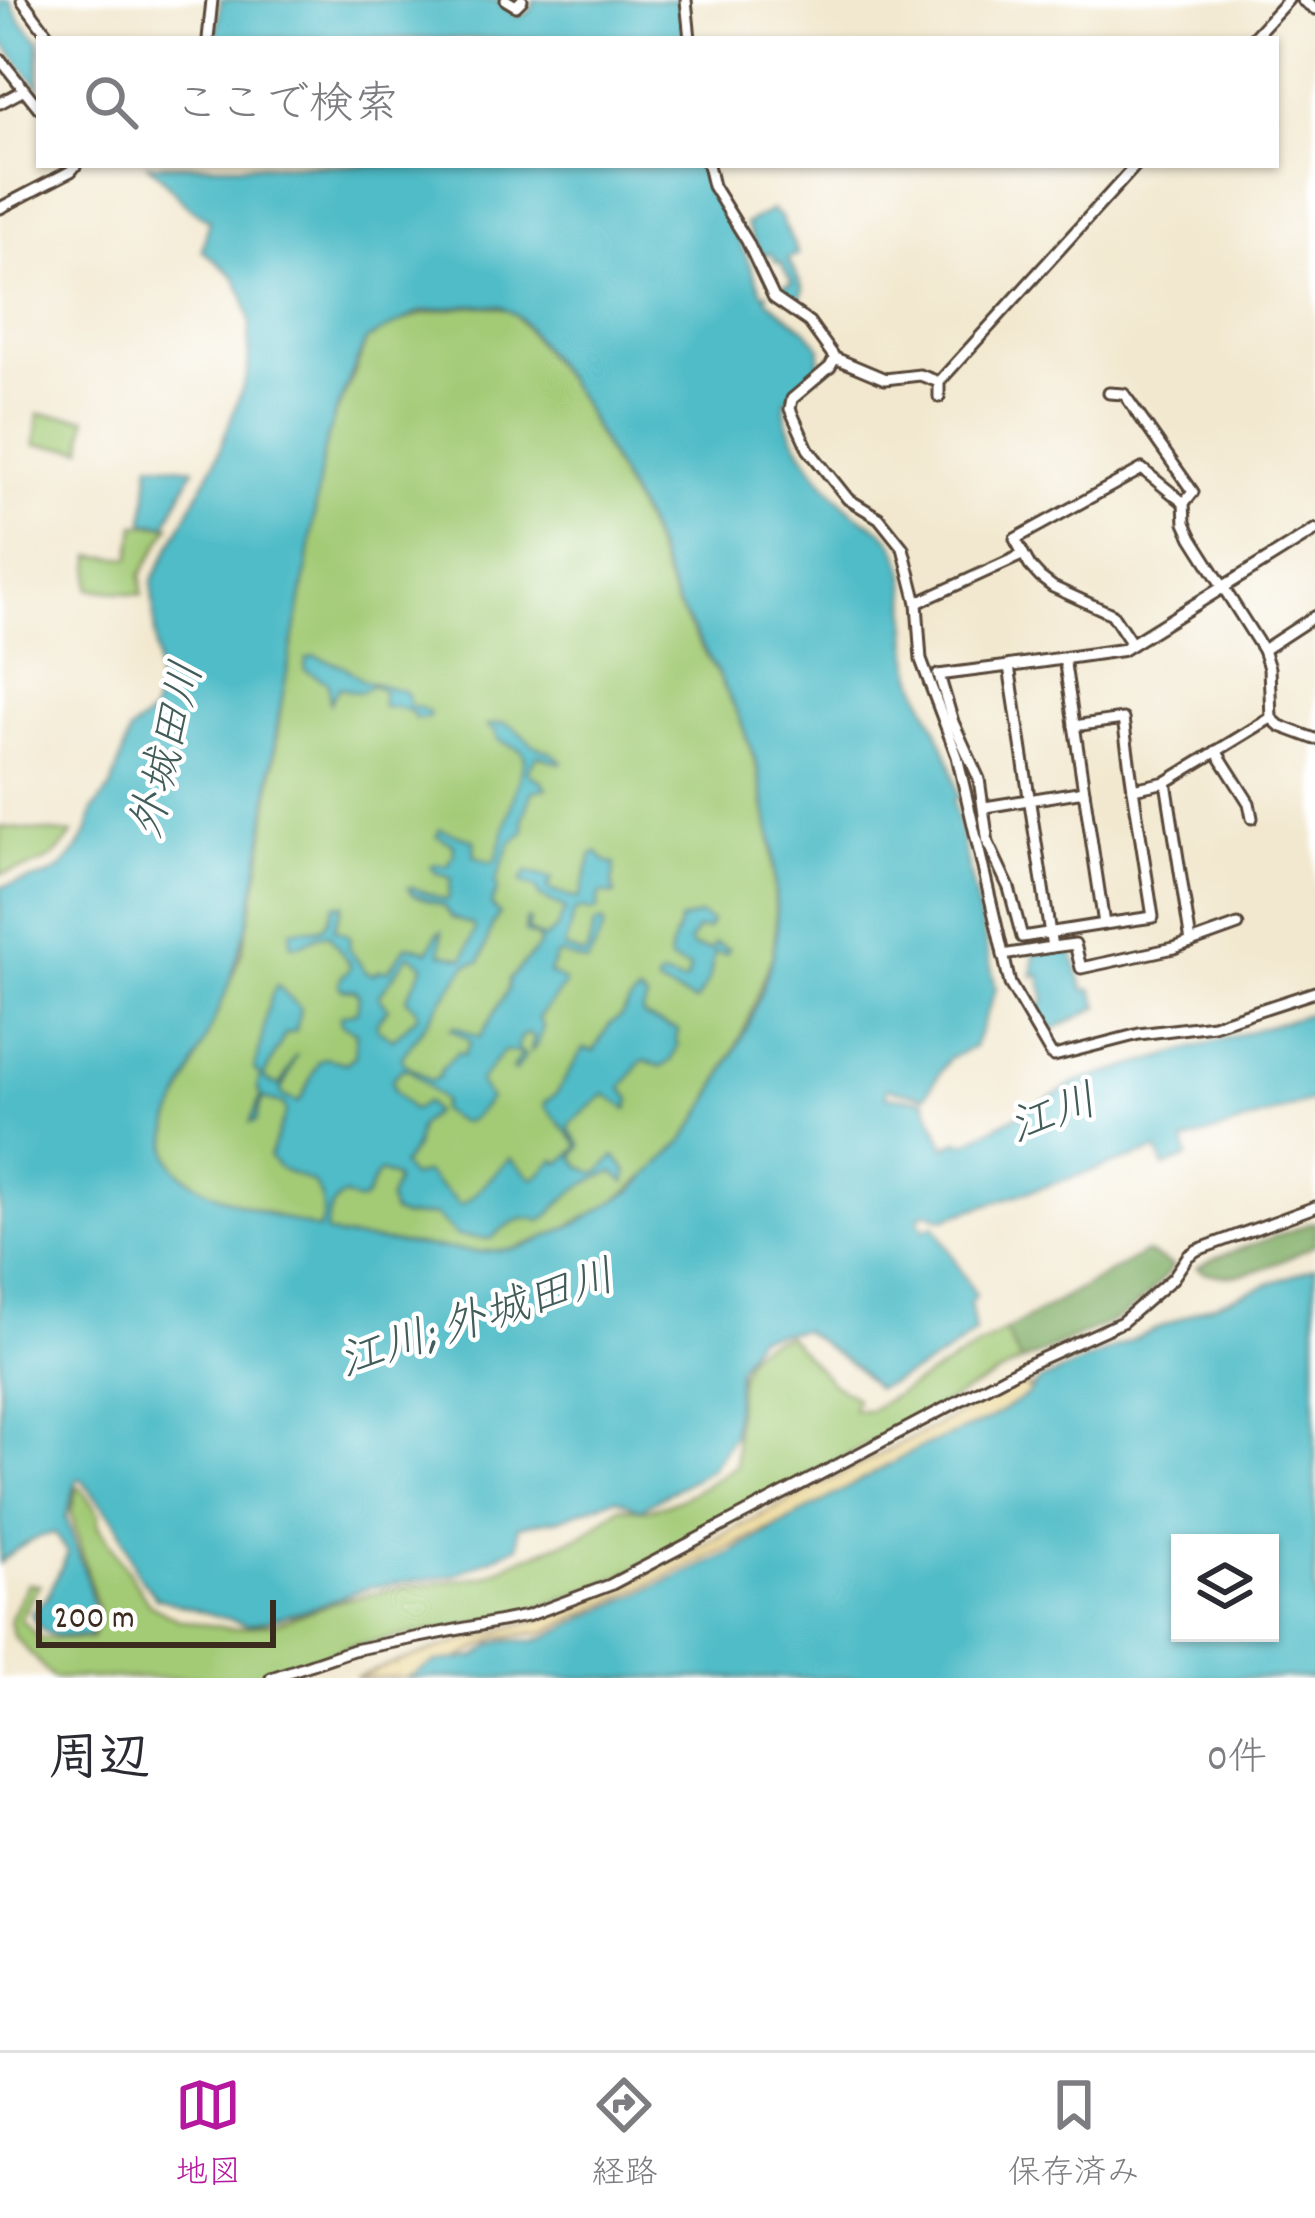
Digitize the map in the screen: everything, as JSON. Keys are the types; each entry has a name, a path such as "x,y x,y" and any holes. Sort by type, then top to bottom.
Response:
{"street":[{"path":"22,0 50,36"},
{"path":"208,36 212,0"},
{"path":"506,0 516,6 522,0"},
{"path":"686,0 690,36"},
{"path":"1255,36 1288,0"},
{"path":"1302,0 1315,9"},
{"path":"0,59 36,104"},
{"path":"0,103 24,90"},
{"path":"0,208 74,168"},
{"path":"709,168 713,186 774,298 809,322 835,358 885,379 920,375 939,382"},
{"path":"939,397 939,382 1133,168"},
{"path":"835,358 792,400 790,409 808,449 848,499 879,518 894,534 910,566 921,660 957,756 1010,984 1054,1055 1139,1034 1213,1025 1315,992"},
{"path":"1109,393 1124,394 1193,492 1184,503"},
{"path":"1132,644 1112,614 1053,587 1030,566 1015,539 1142,469 1184,503 1187,529 1263,650 1269,668 1271,718 1315,739"},
{"path":"926,676 1122,650 1315,531"},
{"path":"917,603 1022,554"},
{"path":"1263,650 1315,616"},
{"path":"1064,658 1105,924"},
{"path":"1010,665 1052,947"},
{"path":"939,675 953,722 980,778 988,843 1012,897 1022,937 1153,917 1123,719 1074,726"},
{"path":"1133,788 1166,782 1271,718"},
{"path":"1216,751 1249,803 1252,818"},
{"path":"1166,782 1191,942"},
{"path":"985,807 1084,791"},
{"path":"1003,956 1075,944 1081,968 1191,942 1238,925"},
{"path":"272,1678 353,1650 527,1616 610,1585 1006,1376 1123,1322 1197,1250 1315,1207"}],"green space":[{"path":"487,306 509,310 518,318 576,394 646,527 676,604 739,716 757,768 772,847 776,929 773,954 746,1026 685,1139 611,1204 514,1249 479,1252 340,1237 226,1199 176,1169 168,1144 170,1122 242,953 260,867 283,691 323,454 334,417 366,340 424,314"},
{"path":"38,414 86,418 83,449 35,445"},
{"path":"135,525 170,526 141,575 142,595 89,589 92,556 131,558"},
{"path":"0,827 72,834 49,859 0,874"},
{"path":"1315,1222 1315,1245 1273,1265 1225,1276 1197,1268 1215,1258"},
{"path":"1146,1252 1173,1266 1150,1294 1120,1318 1021,1362 1005,1331"},
{"path":"1005,1331 1021,1362 617,1578 542,1607 350,1646 262,1678 53,1678 13,1635 10,1619 28,1583 39,1585 20,1619 40,1638 91,1639 100,1617 71,1513 77,1487 99,1514 99,1526 149,1604 179,1620 232,1629 279,1622 386,1590 486,1576 583,1535 620,1507 649,1509 694,1492 736,1466 741,1375 751,1352 768,1341 787,1336 833,1384 856,1398 853,1410 870,1410"}],"sand":[{"path":"1236,1300 860,1487 545,1632 499,1637 422,1678 355,1678 587,1603 1022,1382 1027,1389"}],"water":[{"path":"0,0 10,0 36,38 36,84 0,39"},
{"path":"221,0 497,0 516,16 529,12 534,0 680,0 685,36 216,36"},
{"path":"151,168 702,168 709,193 737,236 763,294 820,347 819,366 786,399 789,426 827,486 886,535 898,553 906,582 913,671 949,760 958,796 953,801 996,989 974,1047 949,1059 925,1096 887,1088 886,1096 924,1100 945,1147 966,1143 1078,1082 1315,1012 1315,1100 1184,1142 1188,1157 1164,1167 1157,1150 943,1219 926,1212 918,1218 924,1229 934,1225 976,1296 970,1302 975,1332 964,1341 928,1365 876,1388 803,1330 757,1336 738,1367 733,1435 711,1469 640,1509 616,1498 559,1519 518,1526 518,1546 455,1575 369,1587 249,1625 156,1598 137,1573 117,1523 81,1479 77,1480 66,1517 96,1619 89,1636 47,1633 31,1613 48,1596 68,1553 55,1533 26,1544 0,1563 0,887 60,869 78,848 93,810 111,788 130,732 152,714 158,686 152,581 215,462 248,373 250,322 244,297 234,276 202,250 210,220 185,203","holes":["500,306 520,318 578,396 647,526 677,603 739,716 758,768 773,847 777,928 773,955 747,1027 685,1139 633,1190 579,1222 529,1245 478,1252 340,1237 326,1232 327,1222 333,1206 345,1195 364,1200 380,1172 396,1181 389,1200 393,1213 435,1215 457,1236 491,1239 521,1220 541,1221 573,1192 601,1177 614,1172 625,1182 628,1172 615,1156 598,1173 580,1165 574,1155 581,1146 570,1124 605,1094 628,1109 631,1099 622,1088 641,1062 662,1067 672,1060 678,1045 678,1030 644,1017 647,1000 640,994 633,999 594,1051 583,1049 556,1094 545,1102 578,1145 561,1163 554,1160 536,1178 510,1158 460,1205 425,1173 411,1177 402,1166 415,1147 419,1126 434,1112 426,1102 413,1110 395,1092 392,1080 402,1069 410,1070 443,1101 440,1110 462,1122 472,1118 490,1099 479,1082 504,1051 519,1053 515,1071 525,1056 517,1048 522,1036 534,1037 531,1051 537,1045 543,1027 538,1018 565,985 549,973 556,956 587,963 594,950 602,921 594,925 583,955 564,948 575,911 591,912 598,909 602,893 615,895 615,864 607,863 597,852 577,899 549,890 552,879 527,872 520,882 565,909 557,929 544,939 530,932 526,921 525,932 539,939 539,946 509,980 480,1037 454,1026 451,1029 470,1043 464,1055 458,1052 440,1076 431,1081 403,1062 464,969 482,958 499,914 491,905 510,844 525,831 523,818 533,791 547,788 528,769 538,755 562,762 506,724 487,726 498,740 521,750 525,757 496,860 475,857 474,840 440,829 437,836 453,844 454,854 448,866 431,866 451,878 448,899 408,888 444,906 452,918 473,925 464,958 441,953 442,931 429,951 407,945 388,971 366,972 349,949 350,936 334,929 343,904 334,905 323,927 291,930 291,945 329,935 350,965 342,976 341,989 356,990 359,997 357,1011 340,1016 341,1024 356,1032 355,1056 346,1063 319,1061 297,1102 281,1092 297,1054 280,1086 264,1076 285,1034 296,1031 300,1008 277,985 254,1069 260,1076 261,1096 250,1123 256,1122 265,1099 284,1105 286,1112 269,1157 278,1167 315,1184 323,1207 318,1230 195,1184 171,1160 168,1146 170,1122 226,992 248,924 323,453 334,416 366,340 420,312","409,954 424,965 406,999 418,1015 393,1039 377,1029 388,1008 379,996"]},
{"path":"772,210 781,218 798,254 788,259 803,289 798,306 783,295 782,288 776,288 792,283 780,261 758,248 746,224"},
{"path":"150,463 194,468 166,525 144,523"},
{"path":"315,656 344,666 362,680 403,691 409,705 423,709 430,714 428,718 415,719 412,712 383,707 382,690 371,685 356,692 339,687 330,703 328,683 305,670 306,659"},
{"path":"700,915 711,921 708,929 697,929 692,947 711,950 714,943 729,949 726,954 715,952 709,980 696,1002 658,985 657,980 661,976 687,980 690,968 670,961 670,951 679,921"},
{"path":"1071,949 1084,990 1092,989 1099,1007 1049,1031 1035,1008 1045,1002 1040,975 1033,976 1034,954"},
{"path":"1315,1267 1315,1678 407,1678 436,1662 476,1657 505,1640 544,1638 725,1556 917,1449 986,1421 1026,1396 1040,1381 1204,1308"}],"water label":[{"name":"外城田川","path":"164,749"},
{"name":"江川","path":"1052,1111"},
{"name":"江川; 外城田川","path":"476,1316"}]}
